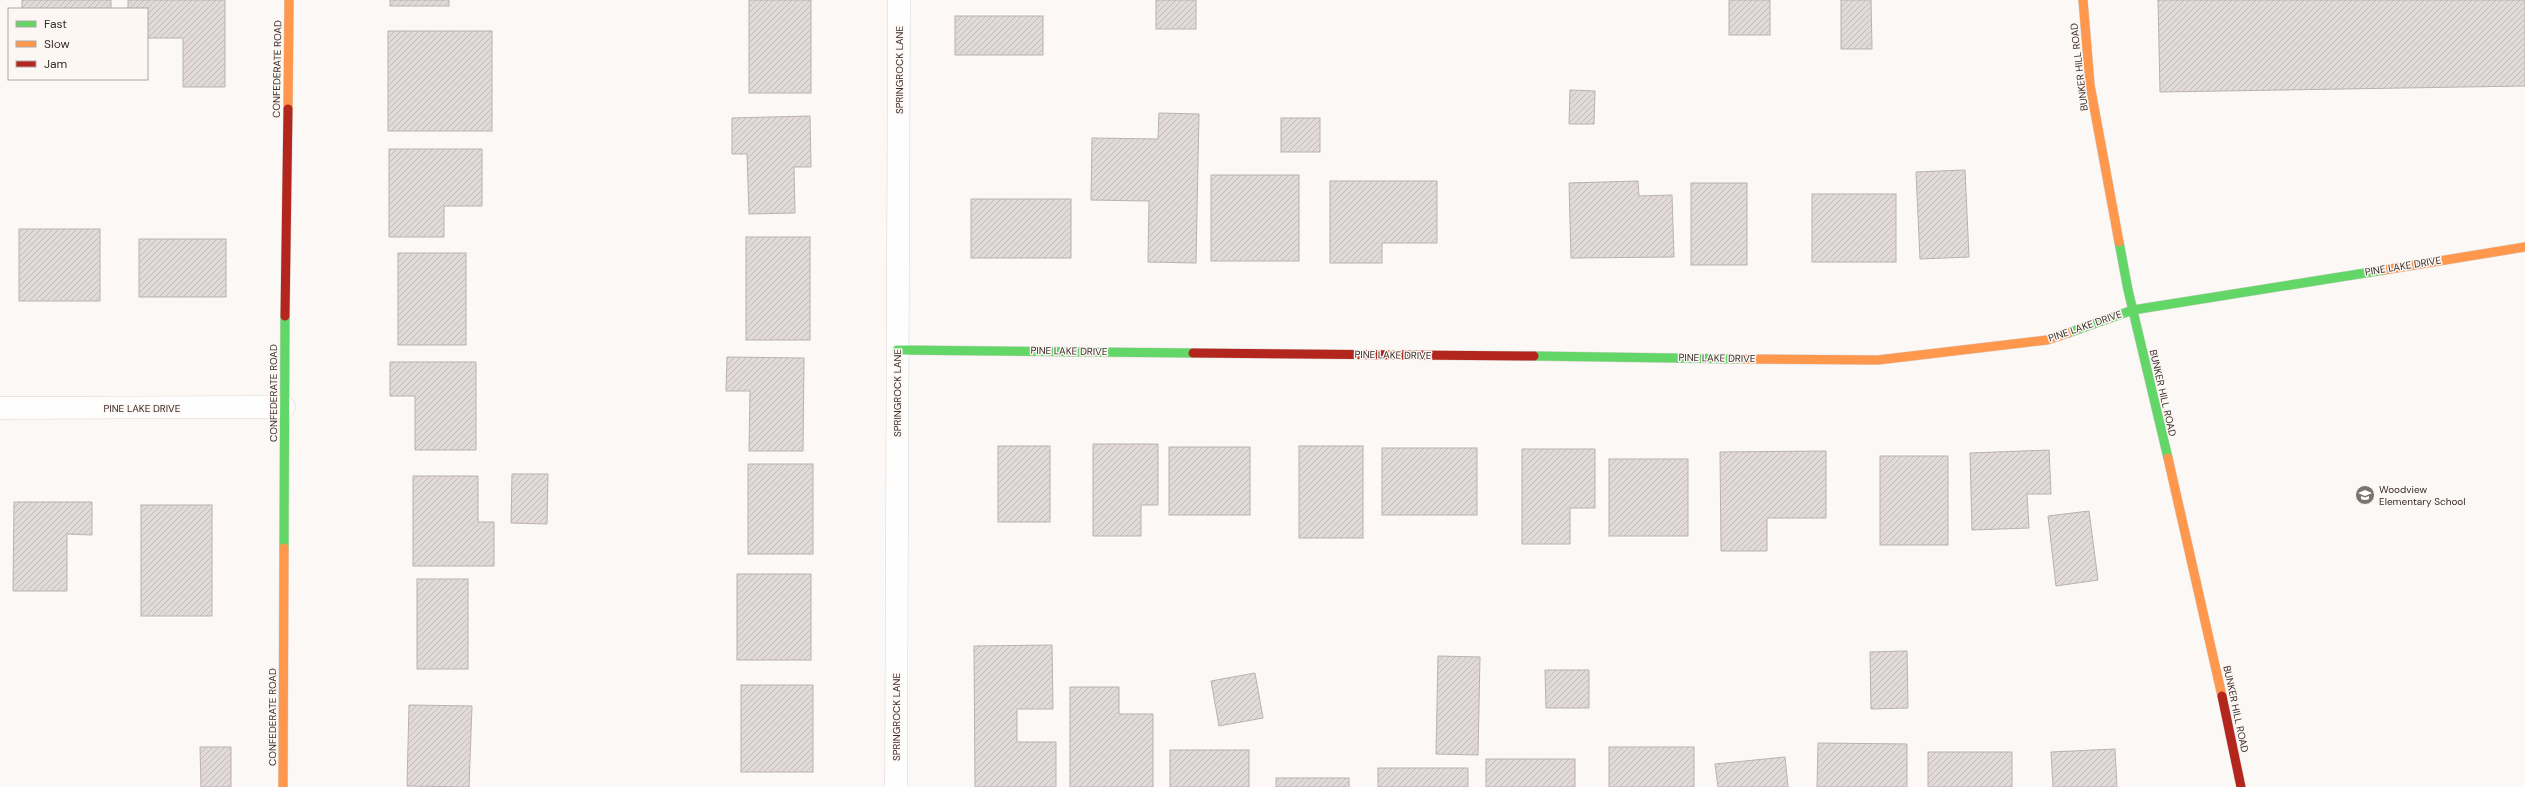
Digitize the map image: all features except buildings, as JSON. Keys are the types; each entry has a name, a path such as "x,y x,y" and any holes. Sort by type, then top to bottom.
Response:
{"street":[{"name":"CONFEDERATE ROAD","path":"283,787 284,407 289,0"},
{"name":"SPRINGROCK LANE","path":"896,787 899,0"},
{"name":"BUNKER HILL ROAD","path":"2083,0 2090,85 2133,310 2202,602 2241,787"},
{"name":"PINE LAKE DRIVE","path":"898,350 1878,360 2047,340 2133,310 2525,247"},
{"name":"PINE LAKE DRIVE","path":"0,408 284,407"}],"traffic: fast":[{"path":"2119,242 2128,290 2168,458"},
{"path":"2068,333 2133,310 2384,270"},
{"path":"284,548 285,316"},
{"path":"897,350 1193,353"},
{"path":"1534,356 1742,359"}],"traffic: slow":[{"path":"288,109 289,0"},
{"path":"2083,0 2090,85 2119,242"},
{"path":"2384,270 2525,247"},
{"path":"1742,359 1878,360 2047,340 2068,333"},
{"path":"2168,458 2222,696"},
{"path":"283,787 284,548"}],"traffic: jam":[{"path":"285,316 288,109"},
{"path":"1193,353 1534,356"},
{"path":"2222,696 2241,787"}],"place":[{"name":"Woodview Elementary School","path":"2365,495"}]}
